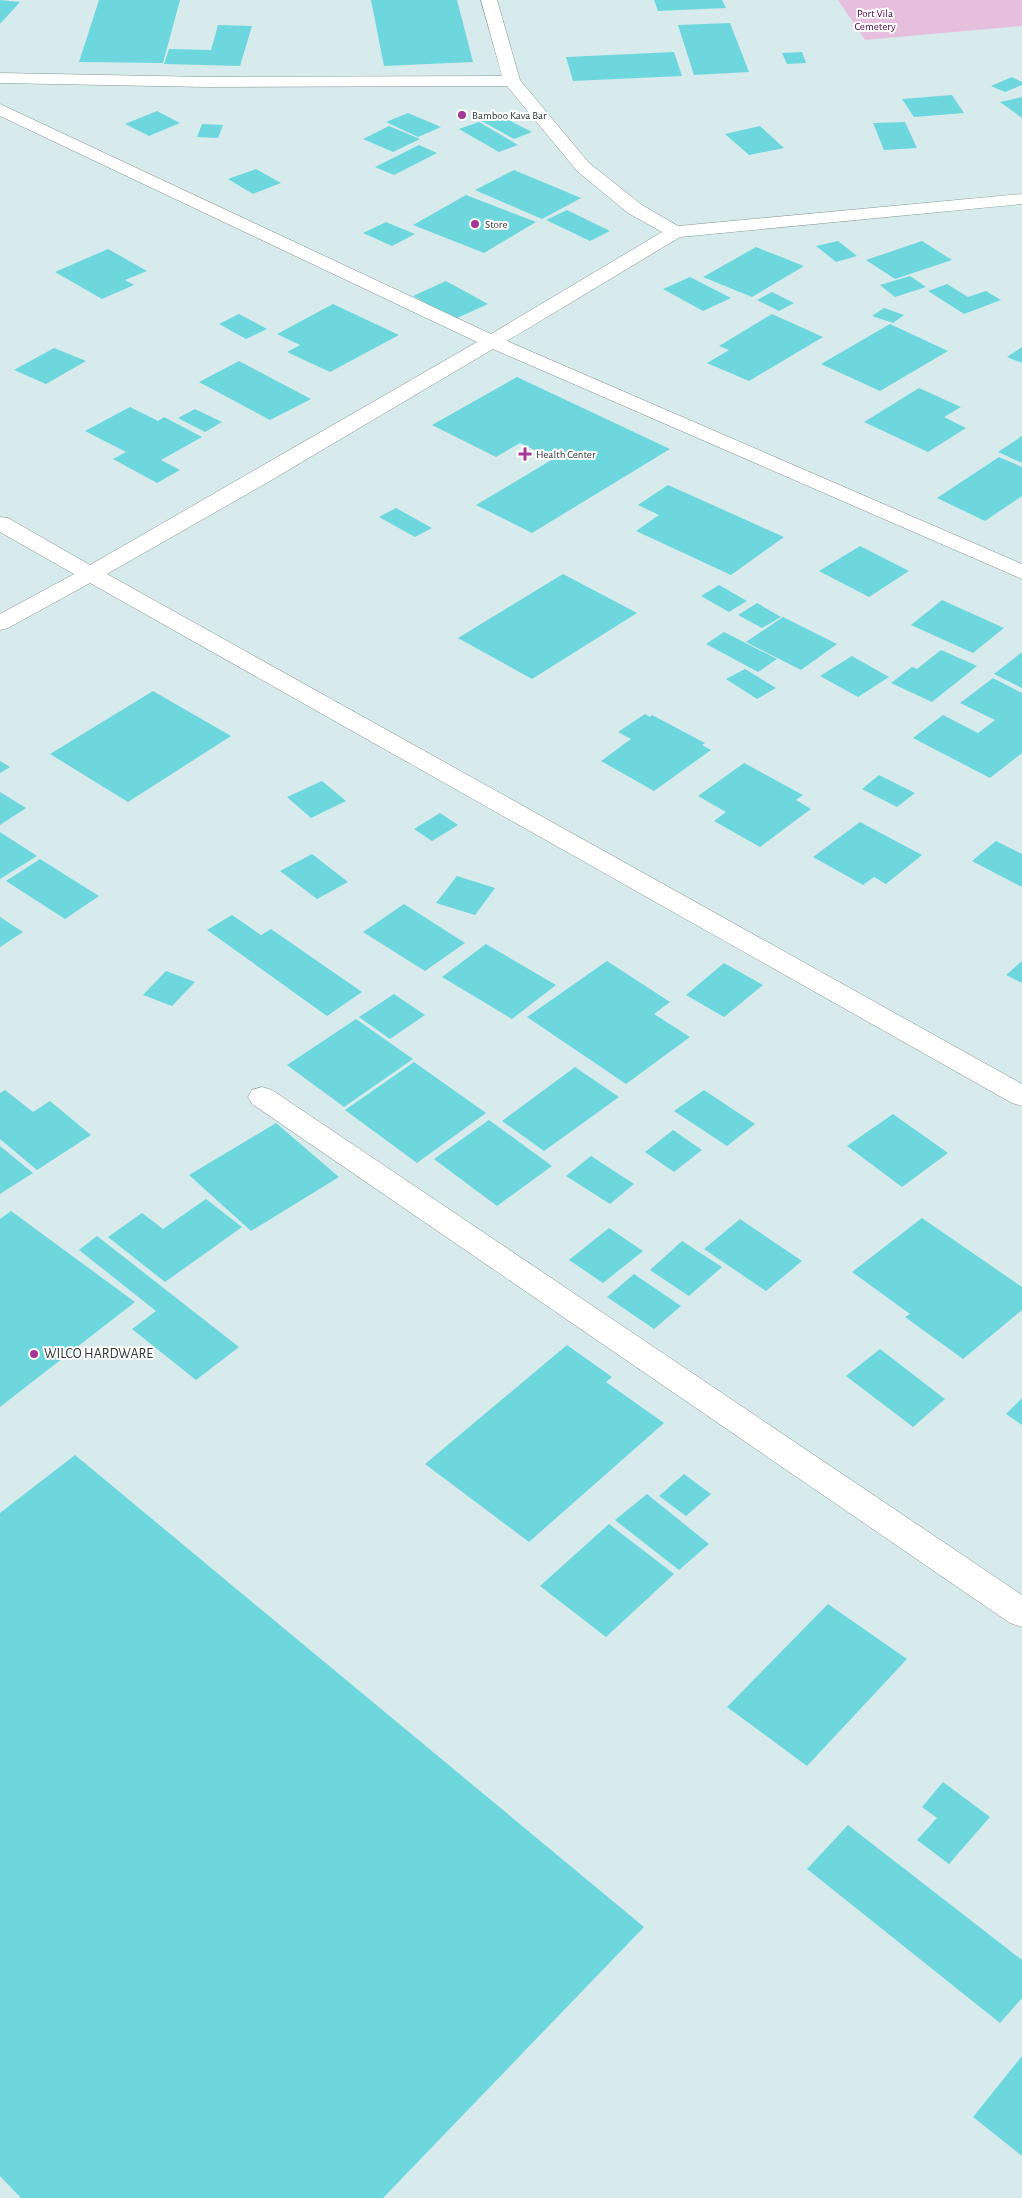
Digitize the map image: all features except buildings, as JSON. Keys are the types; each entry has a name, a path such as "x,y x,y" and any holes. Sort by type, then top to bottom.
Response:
{"street":[{"path":"490,0 512,81 583,167 635,209 675,232"},
{"path":"0,78 208,82 512,81"},
{"path":"0,109 491,341 1022,572"},
{"path":"0,623 91,574 456,365 491,341 675,232 1022,199"},
{"path":"0,523 1022,1096"},
{"path":"262,1097 1022,1613"}],"green space":[{"name":"Port Vila Cemetery","path":"838,0 1022,0 1022,26 865,40"}],"place":[{"name":"Bamboo Kava Bar","path":"462,115"},
{"name":"Store","path":"475,224"},
{"name":"Health Center","path":"525,454"},
{"name":"WILCO HARDWARE","path":"34,1354"}]}
